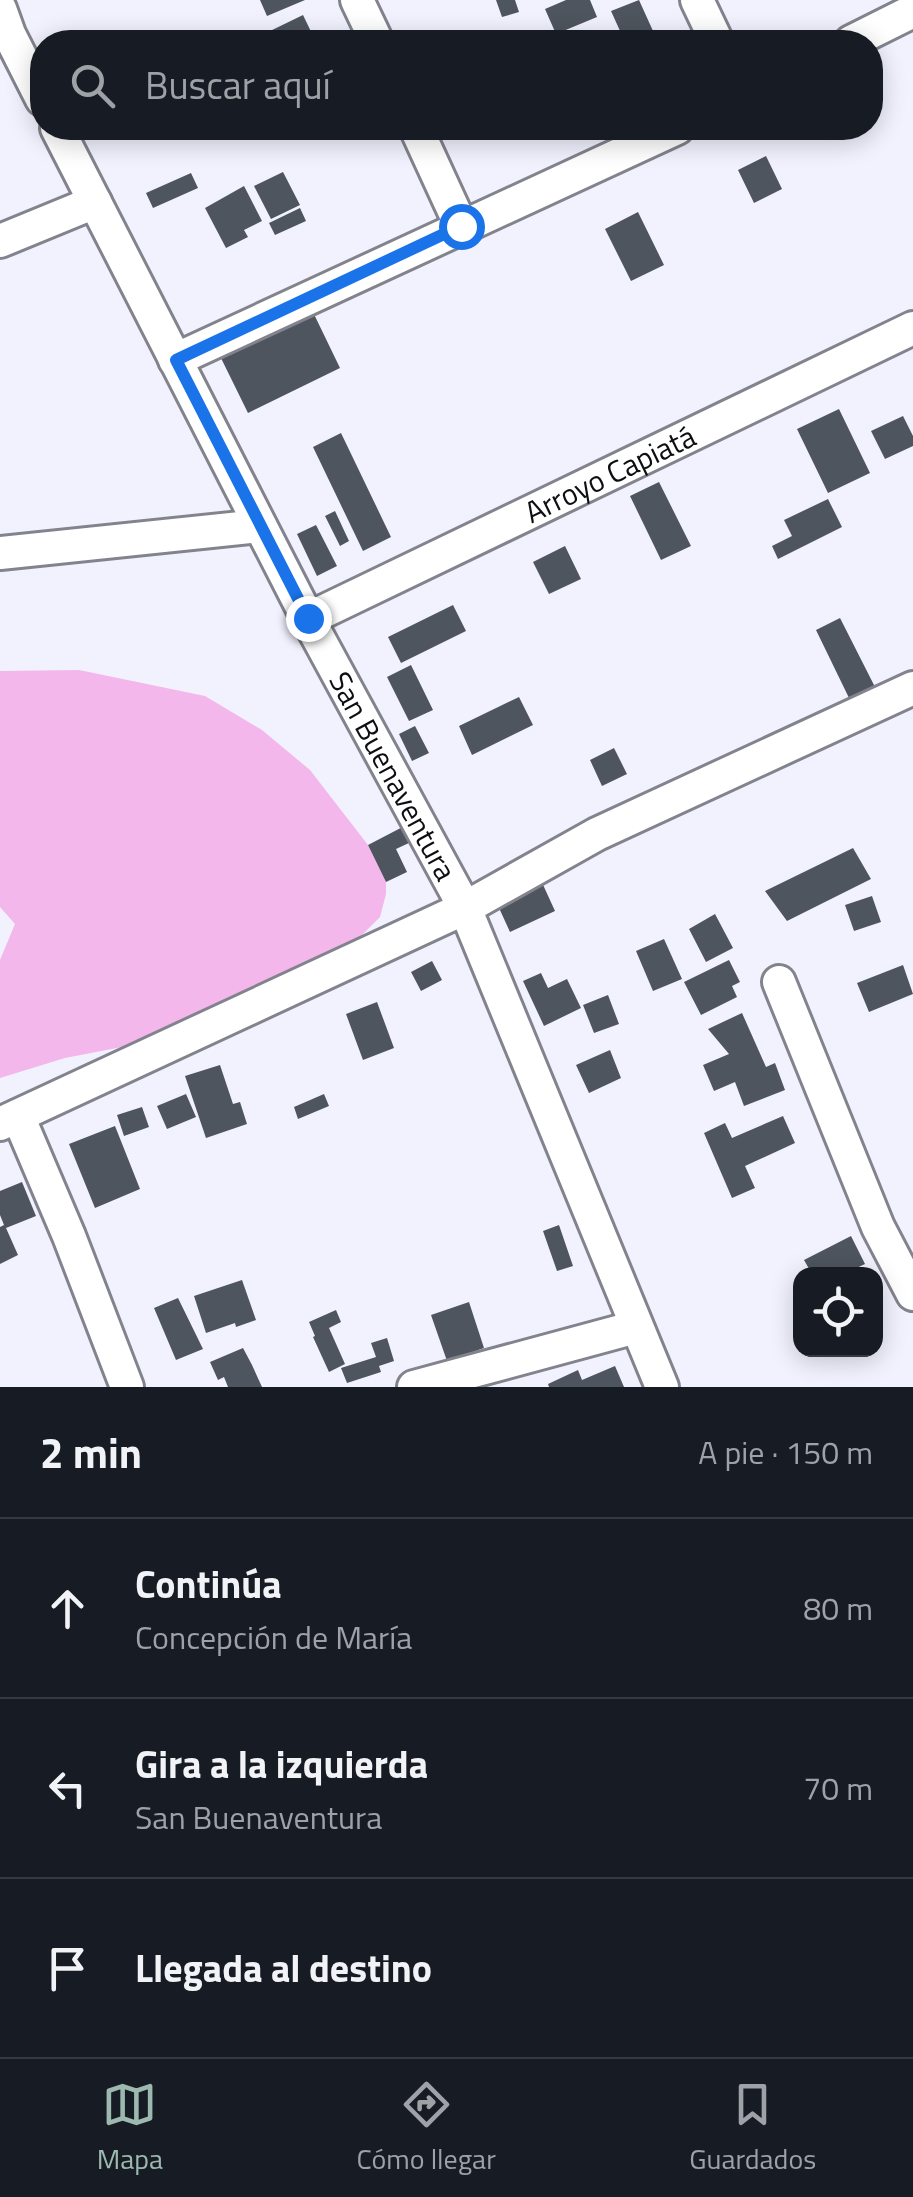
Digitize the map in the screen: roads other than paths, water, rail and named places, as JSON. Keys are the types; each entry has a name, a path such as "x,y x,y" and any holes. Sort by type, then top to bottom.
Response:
{"street":[{"path":"357,0 371,30"},
{"path":"696,0 711,30"},
{"path":"0,9 30,75"},
{"path":"875,30 913,11"},
{"name":"San Buenaventura","path":"63,140 308,618 466,908 662,1387"},
{"path":"422,140 461,226"},
{"path":"176,360 651,140"},
{"path":"0,240 96,202"},
{"name":"Arroyo Capiatá","path":"308,618 913,328"},
{"path":"0,553 260,526"},
{"path":"127,1387 69,1236 9,1120 466,908 597,834 913,688"},
{"path":"779,982 878,1227 912,1288"},
{"path":"416,1387 636,1327"}]}
